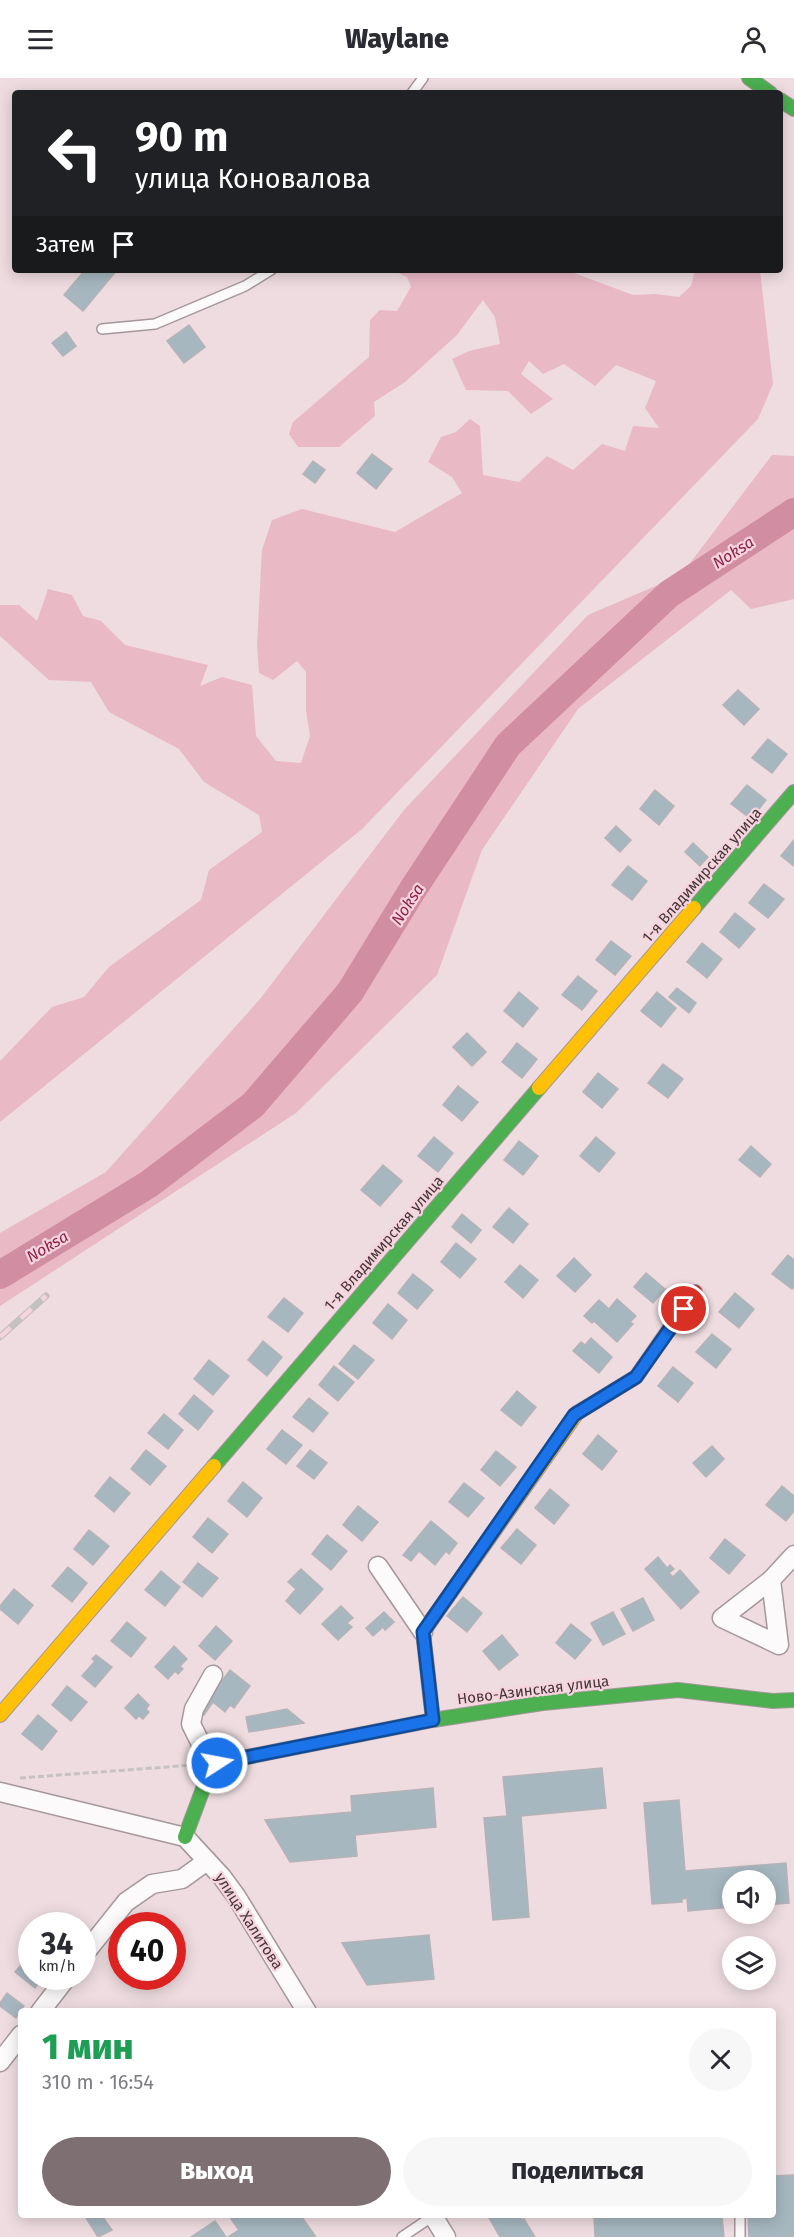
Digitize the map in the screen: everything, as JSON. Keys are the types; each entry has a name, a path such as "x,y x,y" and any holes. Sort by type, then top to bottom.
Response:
{"street":[{"path":"749,78 767,90"},
{"name":"1-я Владимирская улица","path":"0,1715 794,792"},
{"path":"423,1632 574,1415 636,1377 695,1292"},
{"path":"771,1580 794,1555"},
{"path":"378,1566 423,1632 433,1720"},
{"path":"6,1785 185,1837 207,1778 217,1763 211,1752 200,1742 191,1724 194,1709 213,1675"},
{"name":"Ново-Азинская улица","path":"217,1763 433,1720 543,1703 678,1690 773,1701 794,1700"},
{"name":"улица Халитова","path":"185,1837 236,1896 305,2008"},
{"path":"96,1940 126,1902 152,1884 182,1879 207,1861"},
{"path":"43,2008 57,1990"},
{"path":"0,2062 18,2039"},
{"path":"434,2218 446,2237"}],"lane":[{"path":"413,90 423,78"},
{"path":"102,328 155,324 245,286 266,273"},
{"path":"402,2237 430,2218"},
{"path":"740,2218 740,2237"}],"path":[{"path":"6,1785 217,1763"}],"shaded area":[{"path":"398,273 574,273 633,295 655,294 679,297 691,286 694,273 760,273 773,384 758,419 362,829 0,1122 0,1061 52,1007 84,997 109,967 201,900 209,870 262,832 259,815 204,782 179,749 109,712 91,682 49,680 0,636 0,605 19,605 37,621 48,589 72,595 83,616 101,621 125,645 208,665 200,686 222,677 252,685 256,736 276,761 301,763 310,736 306,711 306,672 297,661 273,680 259,673 257,644 262,550 272,520 302,509 395,532 462,493 452,477 428,462 441,437 456,432 470,419 480,426 483,475 519,482 547,456 573,470 602,444 625,451 633,426 659,428 645,408 656,381 616,365 595,386 564,364 543,374 529,361 521,374 553,399 531,414 508,391 466,390 452,359 469,351 500,344 495,317 483,300 457,335 405,382 374,402 375,416 339,447 298,447 289,434 293,422 369,357 370,320 380,310 397,311 411,287 407,277"},
{"path":"772,455 794,456 794,599 751,609 731,590 578,709 482,850 437,975 296,1113 0,1306 0,1233 106,1172 260,999 404,810 588,615 681,575"}],"building":[{"path":"82,273 115,273 83,311 64,295"},
{"path":"189,325 205,347 184,363 167,341"},
{"path":"66,332 76,346 63,356 52,343"},
{"path":"372,454 392,469 376,489 357,473"},
{"path":"313,461 325,470 315,483 303,474"},
{"path":"738,690 759,709 744,725 723,705"},
{"path":"768,739 787,754 772,773 752,758"},
{"path":"747,785 766,800 751,819 731,804"},
{"path":"655,790 674,806 659,825 640,809"},
{"path":"616,826 631,840 620,852 605,838"},
{"path":"794,840 794,866 781,856"},
{"path":"693,843 708,857 700,866 685,852"},
{"path":"628,866 647,881 632,900 612,885"},
{"path":"764,884 784,899 768,918 749,903"},
{"path":"735,913 755,929 739,948 720,932"},
{"path":"611,941 631,956 615,975 596,960"},
{"path":"702,943 722,959 707,978 687,962"},
{"path":"578,976 597,991 582,1010 562,995"},
{"path":"677,988 696,1003 689,1013 669,997"},
{"path":"519,992 538,1008 523,1027 504,1011"},
{"path":"657,992 676,1008 661,1027 641,1011"},
{"path":"467,1033 486,1052 472,1066 453,1047"},
{"path":"517,1043 537,1059 522,1078 502,1062"},
{"path":"663,1064 683,1079 668,1098 648,1083"},
{"path":"598,1073 618,1089 602,1108 583,1092"},
{"path":"458,1086 478,1102 462,1121 443,1105"},
{"path":"434,1137 453,1153 438,1172 418,1156"},
{"path":"596,1137 615,1153 599,1172 580,1156"},
{"path":"519,1141 538,1156 523,1175 504,1160"},
{"path":"751,1146 771,1164 760,1177 739,1160"},
{"path":"383,1165 402,1181 380,1206 361,1190"},
{"path":"509,1208 528,1224 513,1243 493,1227"},
{"path":"462,1214 481,1230 471,1243 452,1227"},
{"path":"456,1243 476,1259 460,1278 441,1262"},
{"path":"788,1255 794,1260 794,1287 792,1289 772,1274"},
{"path":"574,1258 591,1275 575,1292 557,1276"},
{"path":"520,1265 538,1280 523,1298 505,1282"},
{"path":"646,1273 665,1289 653,1303 634,1287"},
{"path":"413,1274 433,1290 417,1309 398,1293"},
{"path":"735,1293 754,1309 739,1328 719,1312"},
{"path":"284,1298 303,1313 288,1332 268,1317"},
{"path":"617,1299 636,1316 630,1322 633,1324 617,1342 594,1321 592,1323 584,1316 599,1300 609,1309"},
{"path":"388,1304 407,1320 392,1339 373,1323"},
{"path":"712,1334 731,1349 716,1368 696,1352"},
{"path":"591,1338 612,1357 599,1373 573,1351 581,1342 585,1345"},
{"path":"263,1341 282,1357 267,1376 248,1360"},
{"path":"354,1345 374,1360 358,1379 339,1364"},
{"path":"209,1360 229,1376 213,1395 194,1379"},
{"path":"334,1366 354,1382 338,1401 319,1385"},
{"path":"673,1367 693,1383 678,1402 658,1386"},
{"path":"517,1391 536,1407 521,1426 501,1410"},
{"path":"194,1395 213,1411 198,1430 179,1414"},
{"path":"309,1398 328,1413 313,1432 293,1417"},
{"path":"164,1414 183,1430 168,1449 148,1433"},
{"path":"282,1430 302,1445 286,1464 267,1449"},
{"path":"598,1435 617,1451 602,1470 583,1454"},
{"path":"712,1446 724,1459 706,1477 693,1463"},
{"path":"146,1450 166,1466 150,1485 131,1469"},
{"path":"310,1450 327,1463 314,1479 297,1466"},
{"path":"496,1451 516,1467 500,1486 481,1470"},
{"path":"110,1477 130,1493 114,1512 95,1496"},
{"path":"243,1482 262,1498 247,1517 228,1501"},
{"path":"464,1483 484,1498 468,1517 449,1502"},
{"path":"782,1486 794,1496 794,1511 786,1521 766,1505"},
{"path":"550,1489 569,1505 554,1524 535,1508"},
{"path":"358,1506 378,1522 362,1541 343,1525"},
{"path":"208,1518 228,1534 212,1553 193,1537"},
{"path":"431,1521 457,1543 449,1554 446,1551 435,1565 419,1551 411,1561 403,1555"},
{"path":"517,1529 536,1545 521,1564 501,1548"},
{"path":"89,1530 109,1546 93,1565 74,1549"},
{"path":"327,1535 347,1551 331,1570 312,1554"},
{"path":"725,1539 745,1555 729,1574 710,1558"},
{"path":"658,1557 667,1568 670,1565 674,1569 669,1573 673,1577 680,1570 699,1592 681,1609 645,1569"},
{"path":"198,1563 218,1578 202,1597 183,1582"},
{"path":"68,1567 87,1583 72,1602 52,1586"},
{"path":"301,1569 323,1589 300,1614 286,1601 296,1589 288,1582"},
{"path":"161,1571 180,1587 165,1606 145,1590"},
{"path":"14,1589 33,1605 18,1624 0,1609"},
{"path":"463,1597 482,1613 467,1632 447,1616"},
{"path":"643,1598 654,1620 633,1631 621,1609"},
{"path":"341,1606 353,1618 347,1623 352,1627 338,1640 322,1624"},
{"path":"384,1612 394,1622 385,1630 383,1627 373,1636 366,1628"},
{"path":"613,1612 625,1634 603,1645 591,1623"},
{"path":"127,1622 146,1638 131,1657 111,1641"},
{"path":"571,1624 591,1640 575,1659 556,1643"},
{"path":"216,1626 232,1641 215,1660 199,1646"},
{"path":"502,1635 518,1655 499,1670 483,1651"},
{"path":"174,1646 187,1659 180,1666 183,1669 178,1674 175,1671 168,1679 155,1667"},
{"path":"96,1655 112,1667 95,1687 82,1676 95,1661 92,1659"},
{"path":"230,1670 250,1686 234,1708 230,1705 225,1712 213,1702 204,1715 196,1710 211,1690 214,1692"},
{"path":"67,1686 87,1702 71,1721 52,1705"},
{"path":"138,1694 149,1705 146,1709 149,1712 143,1719 139,1716 136,1719 125,1708"},
{"path":"287,1709 304,1723 249,1732 246,1717"},
{"path":"38,1715 57,1731 42,1750 22,1734"},
{"path":"602,1768 606,1808 521,1816 529,1917 493,1920 484,1818 507,1816 503,1777"},
{"path":"433,1788 436,1827 355,1835 357,1856 290,1862 265,1820 352,1812 351,1796"},
{"path":"679,1800 685,1871 786,1863 789,1903 776,1904 776,1870 722,1870 722,1908 688,1911 687,1898 682,1899 682,1902 652,1904 644,1803"},
{"path":"429,1935 434,1979 367,1985 342,1943"},
{"path":"7,1993 24,2006 18,2008 16,2018 0,2006"},
{"path":"794,2175 794,2237 749,2237 748,2218 776,2218 776,2176"},
{"path":"86,2218 103,2218 112,2230 98,2237"},
{"path":"230,2218 302,2218 316,2237 228,2237 239,2230"},
{"path":"489,2218 524,2219 535,2237 500,2237"},
{"path":"594,2218 722,2218 724,2237 595,2237"},
{"path":"215,2221 226,2237 191,2237"}],"waterway":[{"name":"Noksa","path":"0,1275 149,1184 253,1105 350,992 413,889 508,745 669,594 794,512"}],"railway":[{"path":"0,1337 46,1296"}],"traffic: fast":[{"path":"749,78 766,90"},
{"path":"783,102 794,109"},
{"path":"694,908 794,792"},
{"path":"214,1466 539,1088"},
{"path":"185,1837 207,1778 217,1763 433,1720 543,1703 678,1690 773,1701 794,1700"}],"traffic: slow":[{"path":"539,1088 694,908"},
{"path":"433,1720 423,1632 577,1413"},
{"path":"0,1715 214,1466"}],"traffic: jam":[{"path":"577,1413 636,1377 695,1292"}],"route":[{"path":"217,1763 433,1720 423,1632 574,1415 636,1377 684,1309"}]}
